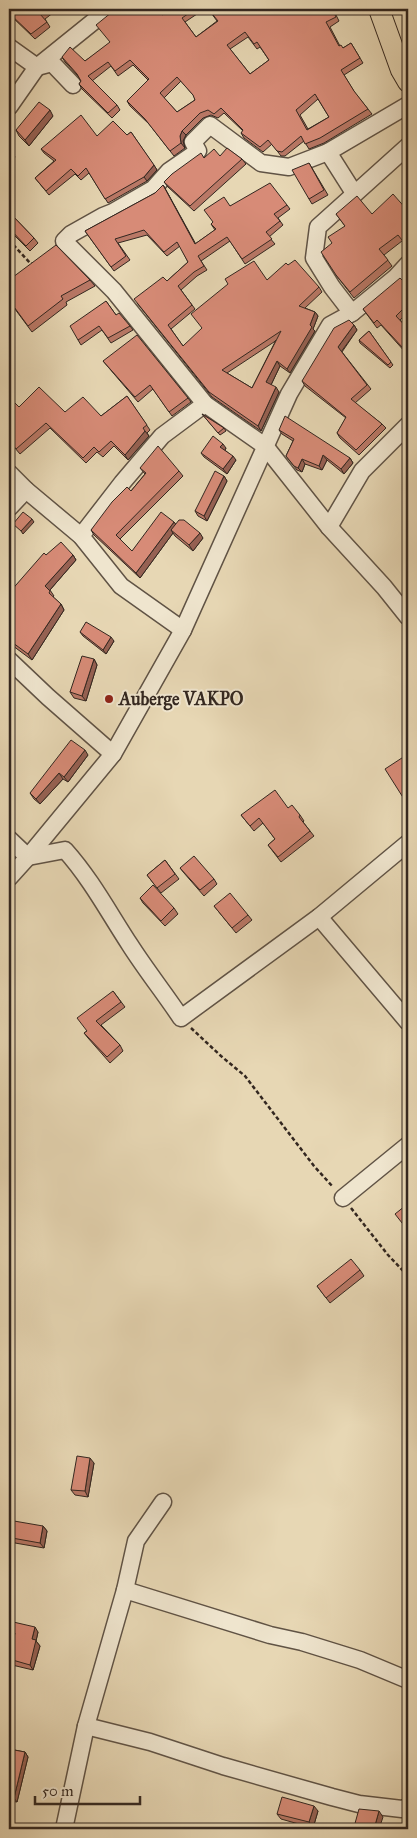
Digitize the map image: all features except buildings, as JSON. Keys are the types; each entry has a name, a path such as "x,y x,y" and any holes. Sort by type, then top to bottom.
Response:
{"main road":[{"path":"379,9 401,70 408,82"}],"street":[{"path":"9,107 37,67 109,9"},
{"path":"9,47 37,67"},
{"path":"37,67 52,63 73,85"},
{"path":"408,104 328,152 289,167 261,163 210,125 193,142 198,150 169,171 153,190 71,234 64,241 114,291 205,404 265,446 329,527 384,586 408,617"},
{"path":"352,313 332,287 314,258 318,227 408,146"},
{"path":"328,152 354,193"},
{"path":"9,878 113,754 183,630 289,394 330,325 352,313 396,277 408,264"},
{"path":"81,536 162,436 205,404"},
{"path":"329,527 362,471 408,425"},
{"path":"9,473 26,490 81,536 121,586 183,630"},
{"path":"9,508 26,490"},
{"path":"9,660 113,754"},
{"path":"9,839 28,857"},
{"path":"28,857 65,850 78,865 181,1018 319,917 408,843"},
{"path":"319,917 408,1022"},
{"path":"343,1198 408,1144"},
{"path":"64,1829 86,1726 125,1590 136,1541 163,1502"},
{"path":"125,1590 270,1635 302,1642 360,1660 408,1680"},
{"path":"86,1726 150,1742 290,1786 359,1804 402,1809 408,1807"}],"path":[{"path":"9,240 30,263 38,264"},
{"path":"181,1018 221,1056 246,1076 314,1166 343,1198 388,1255 408,1276"}],"place":[{"name":"Auberge VAKPO","path":"109,699"}]}
